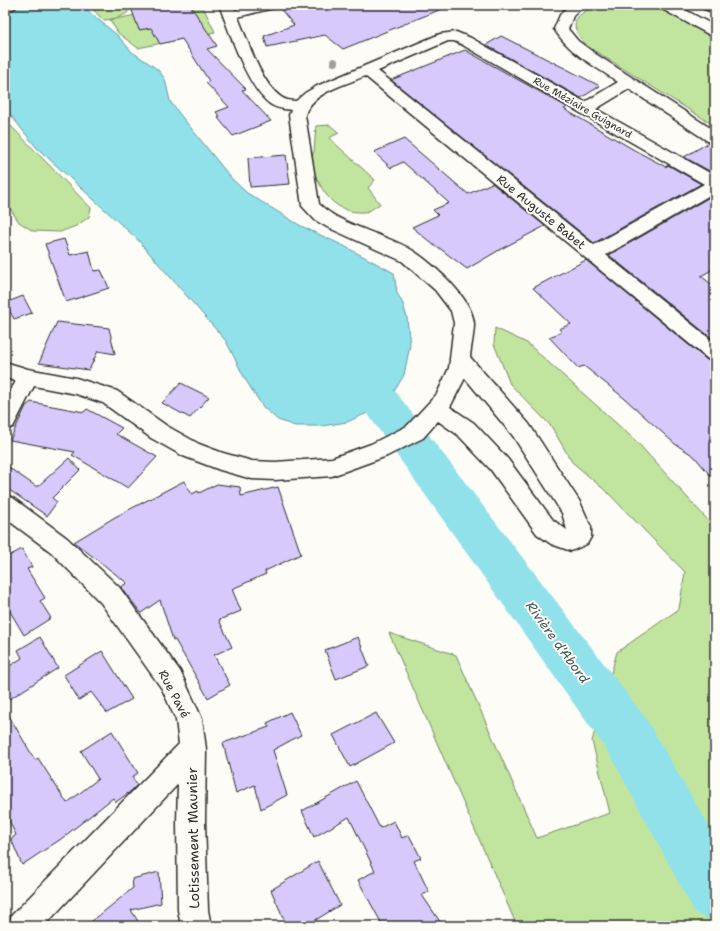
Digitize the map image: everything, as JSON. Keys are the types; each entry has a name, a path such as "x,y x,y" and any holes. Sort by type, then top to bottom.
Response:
{"main road":[{"path":"5,6 10,5"}],"street":[{"path":"268,5 228,10 257,78 272,98 284,104 300,106"},
{"path":"578,5 572,8 564,18 561,29 565,38 574,46 715,138"},
{"path":"665,5 715,32"},
{"path":"707,5 715,9"},
{"name":"Rue Méziaire Guignard","path":"367,70 450,36 466,41 586,108 713,188"},
{"path":"6,370 28,377 76,386 110,397 159,432 191,450 220,461 252,470 332,467 379,450 415,432 445,399 459,368 464,323 461,311 453,298 428,272 408,256 333,223 321,216 311,206 298,124 297,115 300,106 308,98 322,89 367,70"},
{"name":"Rue Auguste Babet","path":"367,70 715,354"},
{"path":"586,108 629,82"},
{"path":"593,254 713,188"},
{"path":"436,409 466,429 499,464 545,527 558,537 571,540 579,537 579,527 572,509 521,430 460,359"},
{"path":"5,421 28,377"},
{"name":"Rue Pavé","path":"5,505 59,545 110,595 170,680 189,719 193,749"},
{"path":"23,926 193,749"},
{"name":"Lotissement Maunier","path":"193,749 191,822 193,910 196,926"}],"green space":[{"path":"89,5 131,5 127,8 128,12 120,17 103,20"},
{"path":"188,5 202,5 215,32 138,48 118,33 110,20"},
{"path":"597,5 648,5 659,8 715,39 715,126 587,46 577,32 575,27 576,22 582,13"},
{"path":"5,120 91,208 89,217 76,226 60,232 33,231 19,222 5,201"},
{"path":"330,125 339,133 329,138 375,180 368,188 380,204 368,211 353,211 343,208 335,203 322,188 317,179 310,159 314,152 316,126"},
{"path":"495,328 527,343 636,441 715,528 715,926 517,926 389,633 456,655 537,838 610,813 592,741 617,652 679,609 685,572 608,493 572,462 551,426 510,384 494,344"}],"water":[{"path":"5,5 81,5 117,35 132,52 159,71 165,79 170,101 232,179 247,193 301,226 344,246 394,273 397,293 403,304 407,318 410,345 404,375 395,390 367,413 347,422 322,426 295,426 278,420 263,407 245,379 226,341 137,239 36,147 5,108"}],"building":[{"path":"130,5 190,5 217,46 207,49 246,89 242,90 271,121 233,136 218,118 220,117 216,112 229,107 206,83 209,81 182,39 160,44 151,28 139,30"},
{"path":"277,5 449,6 343,49 325,35 267,47 264,36 294,25"},
{"path":"501,36 600,86 581,98 486,45"},
{"path":"465,50 567,107 564,109 636,151 666,167 668,165 701,184 594,243 391,80"},
{"path":"404,139 468,194 492,183 545,226 467,269 436,247 412,227 438,215 433,210 449,203 403,162 391,168 374,152"},
{"path":"708,143 715,144 715,174 684,157"},
{"path":"286,155 290,184 250,187 248,158"},
{"path":"715,194 715,268 701,276 715,287 715,341 609,255"},
{"path":"64,239 70,255 89,251 94,271 101,270 109,288 66,302 45,244"},
{"path":"586,260 707,360 715,363 715,481 694,456 675,444 624,398 584,366 578,368 549,337 562,332 559,329 571,324 533,288"},
{"path":"23,296 32,313 14,319 5,303"},
{"path":"57,322 109,328 115,354 98,351 89,370 39,363"},
{"path":"181,383 209,397 190,418 162,403"},
{"path":"31,402 84,412 87,409 122,428 116,434 157,457 128,488 72,455 75,452 10,440 26,406"},
{"path":"69,458 80,470 52,498 57,502 47,516 5,487 5,465 37,487"},
{"path":"184,481 192,494 198,491 199,493 217,484 240,487 241,496 278,487 301,554 265,571 266,574 232,589 241,611 219,620 232,647 214,655 230,685 208,698 175,640 173,640 160,600 141,613 121,587 127,583 74,542 115,517"},
{"path":"22,549 32,567 27,569 45,598 40,601 51,618 24,635 5,603 5,558"},
{"path":"40,637 58,668 5,702 5,669 22,658 18,650"},
{"path":"358,637 369,666 336,679 325,650"},
{"path":"102,651 132,699 107,713 91,692 79,700 64,675"},
{"path":"5,709 35,760 38,758 67,803 98,779 81,751 112,731 138,773 132,777 137,785 131,791 116,802 113,798 61,839 22,865 11,839 16,835 5,813"},
{"path":"290,712 301,735 273,750 287,795 261,809 255,785 236,793 223,743 269,727 267,723"},
{"path":"376,713 394,743 350,767 333,735"},
{"path":"356,781 380,828 394,821 402,838 409,835 421,858 414,861 429,892 422,895 443,926 383,926 358,880 375,871 349,817 314,837 302,811"},
{"path":"318,861 340,905 306,926 287,926 271,890"},
{"path":"159,872 161,903 131,910 141,926 86,926 133,888 132,879"}],"waterway":[{"name":"Rivière d'Abord","path":"381,402 629,738 715,893"}]}
